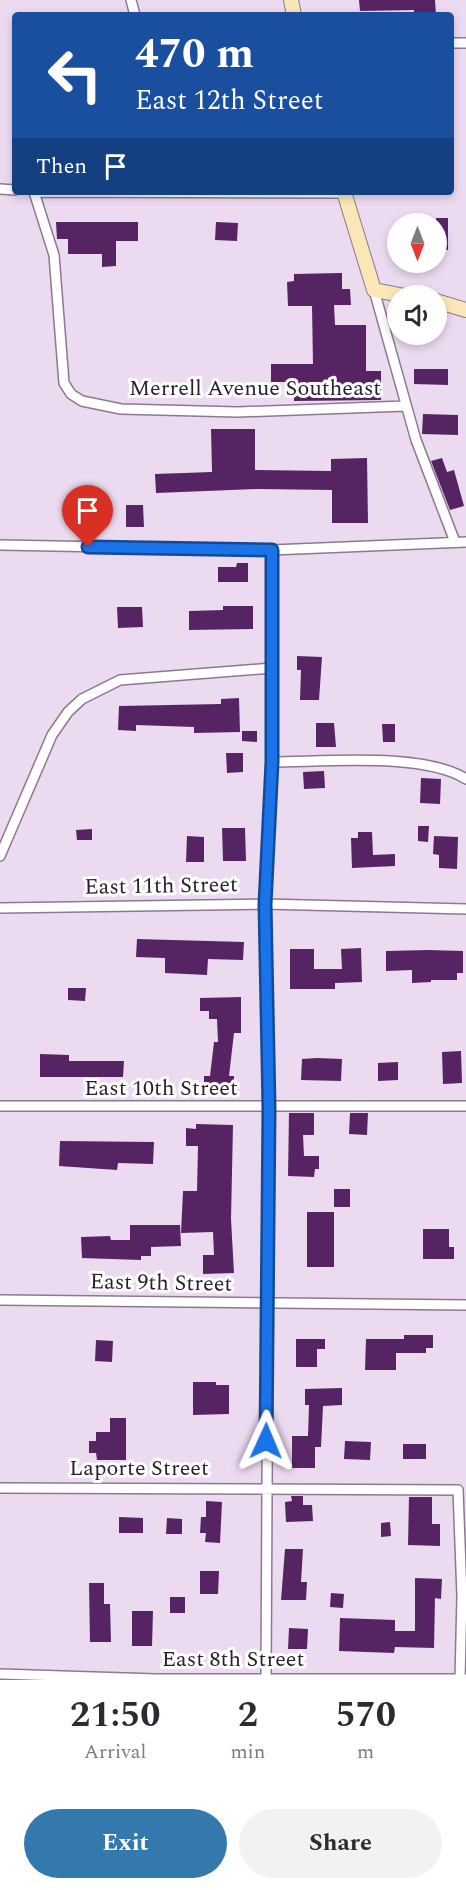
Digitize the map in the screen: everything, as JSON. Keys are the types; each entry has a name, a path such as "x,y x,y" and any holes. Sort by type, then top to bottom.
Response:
{"street":[{"name":"Merrell Avenue Southeast","path":"35,195 54,255 64,384 71,394 82,401 121,410 238,412 406,406"},
{"path":"345,195 406,406 428,474 455,542"},
{"path":"374,290 387,293"},
{"path":"447,304 466,310"},
{"path":"0,545 272,550 466,542"},
{"path":"266,1679 265,1487 269,1108 265,904 272,762 272,550"},
{"path":"0,856 52,735 68,712 82,699 120,680 272,668"},
{"path":"272,762 410,762 444,768 466,780"},
{"name":"East 11th Street","path":"0,908 265,904 466,909"},
{"name":"East 10th Street","path":"0,1106 269,1108 466,1106"},
{"name":"East 9th Street","path":"0,1300 466,1305"},
{"name":"Laporte Street","path":"0,1488 265,1487 458,1490 462,1596 460,1679"},
{"name":"East 8th Street","path":"0,1674 156,1679 466,1679"}],"building":[{"path":"359,0 435,0 436,12 414,12 414,10 360,11"},
{"path":"447,218 448,218 447,250"},
{"path":"56,222 138,222 138,241 116,241 116,266 102,267 102,254 68,254 68,239 57,239"},
{"path":"216,222 238,223 237,241 215,240"},
{"path":"342,273 342,289 350,289 351,305 334,305 335,325 366,325 366,371 381,371 381,400 294,401 294,382 271,382 271,364 313,364 312,306 288,306 287,282 294,281 294,274"},
{"path":"414,369 448,369 448,385 414,384"},
{"path":"423,414 458,415 458,435 422,434"},
{"path":"211,429 255,429 255,470 331,471 331,459 367,458 368,523 332,523 332,490 258,489 156,493 155,474 212,472"},
{"path":"442,458 447,472 454,470 464,506 450,510 431,461"},
{"path":"126,505 143,505 144,527 126,527"},
{"path":"107,507 107,527 88,527 87,508"},
{"path":"237,563 248,563 248,582 218,582 218,567 236,567"},
{"path":"223,606 253,606 253,629 189,630 189,611 223,610"},
{"path":"117,607 142,607 143,627 118,628"},
{"path":"297,656 322,657 319,700 300,700 301,670 297,670"},
{"path":"239,698 240,732 194,733 194,727 136,725 136,731 118,730 119,706 221,704 221,699"},
{"path":"316,723 334,723 336,747 316,747"},
{"path":"382,724 395,724 395,742 383,742"},
{"path":"242,731 257,731 257,742 242,741"},
{"path":"226,753 243,753 243,772 227,773"},
{"path":"324,771 325,788 304,789 303,772"},
{"path":"421,778 441,779 440,804 420,803"},
{"path":"418,826 429,826 428,842 418,841"},
{"path":"222,828 245,828 246,861 223,861"},
{"path":"92,829 92,840 77,840 76,830"},
{"path":"358,832 372,832 373,855 395,854 395,866 352,868 351,838 358,838"},
{"path":"187,836 204,837 204,862 186,862"},
{"path":"434,836 458,837 457,869 439,868 439,855 433,854"},
{"path":"137,939 244,942 243,960 208,959 207,975 165,973 165,958 136,957"},
{"path":"361,948 362,982 335,983 335,989 290,989 290,949 314,949 314,969 342,969 341,949"},
{"path":"386,951 463,951 463,973 457,973 457,980 412,983 412,970 386,971"},
{"path":"68,988 86,988 85,1001 68,1000"},
{"path":"241,997 241,1033 234,1033 229,1076 234,1076 234,1096 204,1095 204,1076 210,1076 214,1042 218,1042 217,1019 209,1019 209,1011 200,1011 200,998"},
{"path":"461,1051 462,1083 443,1084 442,1052"},
{"path":"40,1054 69,1055 69,1061 124,1061 123,1077 40,1077"},
{"path":"302,1059 342,1059 341,1081 301,1080"},
{"path":"398,1062 398,1080 378,1081 378,1063"},
{"path":"289,1113 314,1113 314,1135 303,1135 304,1156 319,1156 319,1169 315,1169 314,1177 288,1176"},
{"path":"350,1113 368,1113 367,1135 349,1134"},
{"path":"196,1124 233,1125 231,1219 234,1273 203,1274 203,1255 214,1255 213,1232 181,1233 183,1191 197,1191 198,1146 186,1146 186,1128 196,1129"},
{"path":"60,1141 154,1142 153,1164 118,1163 117,1170 59,1166"},
{"path":"334,1189 350,1189 350,1207 334,1207"},
{"path":"307,1212 334,1212 334,1267 307,1267"},
{"path":"130,1225 180,1225 181,1246 151,1247 151,1256 141,1256 141,1260 82,1258 81,1237 110,1236 111,1240 130,1240"},
{"path":"423,1229 449,1229 449,1247 454,1247 454,1259 423,1259"},
{"path":"404,1335 433,1335 433,1348 426,1348 426,1353 396,1353 396,1370 365,1370 366,1339 404,1339"},
{"path":"296,1339 325,1339 325,1349 317,1349 317,1367 296,1367"},
{"path":"96,1340 113,1341 112,1362 95,1361"},
{"path":"193,1382 216,1382 216,1385 229,1385 229,1414 193,1415"},
{"path":"342,1388 342,1405 323,1406 321,1447 315,1447 315,1468 292,1468 292,1436 308,1436 309,1405 305,1405 305,1389"},
{"path":"110,1418 126,1418 126,1460 97,1460 96,1453 89,1453 89,1441 96,1441 96,1432 110,1432"},
{"path":"345,1441 371,1442 370,1460 344,1459"},
{"path":"403,1444 426,1444 426,1459 403,1459"},
{"path":"291,1496 303,1496 303,1505 312,1505 313,1521 286,1522 285,1502 292,1501"},
{"path":"409,1497 432,1497 432,1524 440,1524 440,1546 408,1545"},
{"path":"206,1501 222,1502 220,1543 205,1542 206,1533 200,1533 201,1517 206,1517"},
{"path":"119,1517 143,1518 143,1533 119,1533"},
{"path":"167,1518 182,1519 182,1534 166,1534"},
{"path":"390,1522 391,1536 381,1537 381,1523"},
{"path":"285,1549 303,1549 301,1582 307,1582 306,1600 281,1600"},
{"path":"200,1571 219,1571 218,1594 200,1594"},
{"path":"415,1578 442,1579 441,1599 435,1598 434,1648 395,1647 394,1653 339,1651 340,1618 395,1620 395,1631 415,1631"},
{"path":"89,1583 104,1583 104,1604 110,1604 111,1642 90,1642"},
{"path":"331,1593 344,1594 343,1608 330,1607"},
{"path":"170,1597 185,1597 185,1613 170,1613"},
{"path":"132,1611 153,1611 152,1646 132,1646"},
{"path":"289,1628 308,1629 307,1649 288,1649"}],"route":[{"path":"88,547 272,550 272,762 265,904 269,1108 266,1441"}]}
